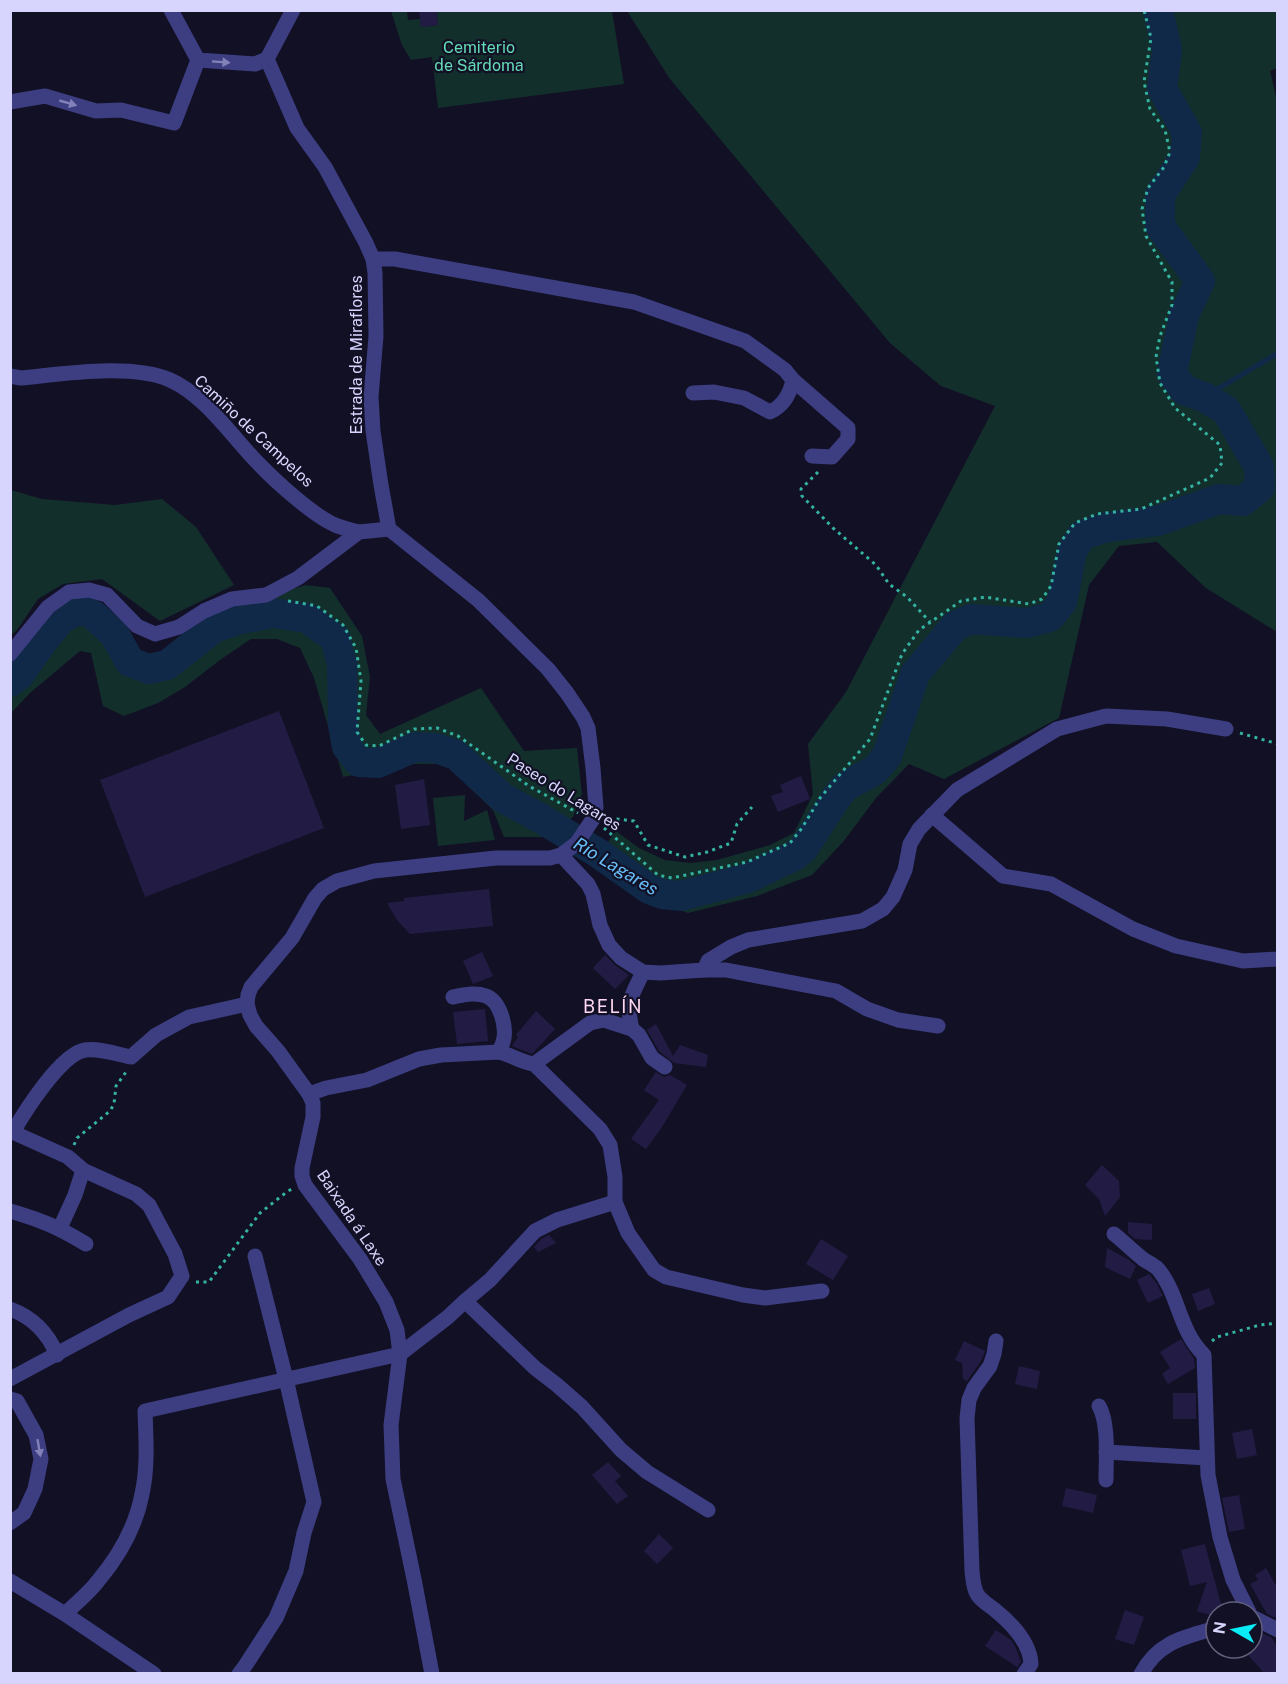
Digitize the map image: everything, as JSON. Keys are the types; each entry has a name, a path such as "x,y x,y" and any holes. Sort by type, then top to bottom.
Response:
{"street":[{"path":"10,102 45,96 96,111 121,110 174,123 198,60 171,10"},
{"path":"198,60 255,64 267,59 293,10"},
{"name":"Estrada de Miraflores","path":"267,59 297,128 325,167 373,259 376,336 372,397 373,431 389,529"},
{"path":"373,259 395,259 634,302 745,340 785,370 793,380 848,428 848,439 832,457 812,456"},
{"name":"Camiño de Campelos","path":"10,376 21,378 103,371 146,373 171,380 195,396 237,438 259,465 304,504 332,524 359,532"},
{"path":"693,393 714,392 744,398 770,412 778,409 791,391 793,380"},
{"path":"10,654 48,607 69,592 89,590 107,595 137,626 155,634 179,627 204,611 232,599 266,594 298,578 359,532 389,529 478,600 548,669 567,693 588,728 594,768 596,807 592,821 577,843 565,853 550,858 496,858 374,871 337,881 323,889 315,898 292,938 251,987 247,1005 256,1026 278,1051 309,1094 326,1088 367,1080 419,1059 441,1055 499,1052 534,1064 600,1129 610,1145 615,1178 615,1202 628,1233 654,1270 666,1277 765,1298 822,1291"},
{"path":"704,970 708,961 748,940 862,921 883,909 893,897 905,870 910,844 932,815 957,790 1057,729 1106,716 1167,719 1226,729"},
{"path":"932,815 1003,876 1051,884 1133,928 1176,946 1242,961 1278,959"},
{"path":"565,853 593,894 600,925 609,945 621,958 643,972 726,970 836,992 867,1009 898,1020 938,1026"},
{"path":"632,1029 628,1012 629,1002 643,972"},
{"path":"453,997 472,993 485,995 494,1000 503,1021 504,1038 499,1052"},
{"path":"10,1379 129,1315 168,1297 182,1276 175,1254 149,1204 136,1194 83,1170 68,1157 12,1131 53,1073 83,1050 131,1057 156,1035 189,1017 247,1005"},
{"path":"534,1064 590,1023 604,1020 632,1029 639,1035 652,1058 665,1067"},
{"name":"Baixada á Laxe","path":"309,1094 313,1103 313,1117 302,1168 305,1185 360,1259 386,1302 397,1330 400,1354 391,1425 393,1479 432,1674"},
{"path":"60,1228 83,1170"},
{"path":"65,1614 108,1569 131,1530 142,1494 146,1458 145,1411 400,1354 448,1317 489,1280 535,1231 556,1220 615,1202"},
{"path":"10,1211 60,1228 86,1244"},
{"path":"1114,1234 1157,1268 1168,1286 1186,1332 1196,1348 1204,1355 1208,1475 1220,1537 1233,1580 1243,1600"},
{"path":"239,1674 276,1618 296,1571 304,1533 315,1502 255,1256"},
{"path":"465,1301 535,1368 582,1407 621,1450 647,1472 708,1510"},
{"path":"10,1309 41,1327 57,1355"},
{"path":"996,1341 990,1366 974,1388 969,1400 967,1418 972,1571 974,1588 978,1597 1015,1629 1029,1649 1031,1664 1024,1674"},
{"path":"10,1399 17,1401 36,1435 40,1459 35,1489 24,1513 10,1523"},
{"path":"1099,1406 1106,1424 1106,1480"},
{"path":"1106,1452 1207,1458"},
{"path":"10,1581 65,1614 154,1674"},
{"path":"1264,1623 1278,1630"},
{"path":"1141,1674 1153,1655 1164,1646 1204,1632"}],"path":[{"name":"Paseo do Lagares","path":"266,594 280,600 317,606 343,625 356,648 361,681 357,732 366,745 379,746 414,729 437,728 458,736 529,786 606,829 658,875 672,878 747,862 790,843 820,798 870,739 902,654 919,630 961,601 985,597 1029,604 1042,599 1051,586 1059,544 1075,523 1097,514 1141,509 1210,478 1222,463 1220,445 1175,408 1160,383 1156,357 1160,336 1172,305 1172,282 1146,236 1142,209 1148,188 1164,167 1170,152 1165,130 1150,109 1144,82 1151,38 1144,10"},
{"path":"832,457 801,489 802,496 833,528 876,565 889,584 907,597 930,622"},
{"path":"1226,729 1278,744"},
{"path":"592,821 634,821 648,845 685,857 730,843 737,824 752,807"},
{"path":"68,1157 77,1138 110,1111 114,1104 116,1086 129,1068 131,1057"},
{"path":"196,1282 209,1282 260,1213 288,1191 305,1185"},
{"path":"1204,1355 1208,1345 1217,1337 1260,1325 1278,1323"}],"green space":[{"name":"Cemiterio de Sárdoma","path":"391,11 407,11 408,20 420,19 421,27 438,25 436,11 612,11 624,84 438,108 432,57 411,60 402,45"},
{"path":"627,11 1277,11 1277,68 1270,71 1278,105 1277,632 1206,588 1157,542 1119,546 1089,585 1059,718 944,779 909,764 876,798 843,842 812,875 757,896 688,913 635,891 593,862 616,831 639,848 665,860 691,863 717,860 770,845 794,833 813,794 808,744 846,692 995,406 941,386 890,343 670,79"},
{"path":"11,490 42,499 115,505 162,499 196,527 234,585 160,621 102,579 63,584 38,599 17,630 11,635"},
{"path":"306,585 330,588 362,636 370,677 366,715 380,734 481,688 524,751 577,748 582,794 573,817 546,837 504,837 493,810 445,764 412,764 343,777 314,678 300,648 277,639 251,639 185,687 158,703 124,716 103,706 91,653 80,651 30,693 11,713 10,667 34,637 71,605 90,604 118,627 136,658 159,660 231,606"},
{"path":"465,795 464,821 487,810 495,840 438,846 433,798"}],"building":[{"path":"419,10 436,10 438,25 421,27"},
{"path":"279,711 324,828 145,897 100,780"},
{"path":"801,776 810,799 778,812 771,796 783,792 780,785"},
{"path":"424,779 430,825 401,829 395,785"},
{"path":"489,889 493,926 410,934 397,920 387,903 404,901 404,898"},
{"path":"482,952 493,976 473,984 463,961"},
{"path":"605,955 629,975 615,989 593,968"},
{"path":"485,1009 488,1041 457,1044 453,1012"},
{"path":"536,1011 555,1029 532,1054 512,1046 518,1037 516,1035"},
{"path":"656,1024 673,1056 680,1045 708,1055 706,1067 674,1063 659,1051 647,1030"},
{"path":"656,1072 664,1077 670,1075 687,1085 646,1149 631,1139 659,1100 644,1090"},
{"path":"1102,1165 1119,1181 1120,1197 1105,1216 1099,1199 1085,1185"},
{"path":"1128,1222 1152,1224 1152,1240 1135,1239 1128,1233"},
{"path":"549,1235 556,1243 538,1252 534,1247 541,1239"},
{"path":"821,1239 848,1256 833,1280 806,1264"},
{"path":"1107,1248 1136,1266 1130,1279 1105,1267"},
{"path":"1149,1274 1163,1296 1148,1303 1137,1280"},
{"path":"1209,1288 1215,1304 1198,1311 1192,1294"},
{"path":"1181,1339 1194,1359 1195,1368 1168,1384 1162,1374 1170,1368 1160,1352"},
{"path":"964,1341 985,1351 967,1381 963,1379 962,1363 955,1360"},
{"path":"1019,1366 1040,1371 1037,1389 1015,1384"},
{"path":"1173,1393 1196,1393 1196,1419 1173,1419"},
{"path":"1252,1429 1257,1455 1237,1459 1232,1433"},
{"path":"608,1462 621,1476 615,1481 628,1496 617,1504 592,1475"},
{"path":"1066,1488 1097,1495 1093,1513 1062,1506"},
{"path":"1239,1495 1245,1529 1229,1532 1222,1498"},
{"path":"659,1534 673,1548 657,1564 644,1551"},
{"path":"1205,1544 1220,1600 1204,1600 1204,1613 1197,1611 1207,1582 1190,1586 1181,1550"},
{"path":"1266,1568 1278,1589 1278,1619 1267,1614 1264,1609 1264,1600 1259,1600 1250,1584 1258,1580 1255,1575"},
{"path":"1125,1610 1144,1617 1134,1645 1115,1639"},
{"path":"996,1630 1011,1640 1015,1646 1021,1662 1017,1667 985,1646"},
{"path":"1264,1634 1272,1638 1278,1649 1278,1674 1265,1674 1253,1660 1264,1660"}],"waterway":[{"name":"Río Lagares","path":"10,682 20,674 60,620 75,611 86,611 95,616 115,635 130,662 149,669 167,665 214,628 237,620 272,613 307,618 335,638 342,664 343,725 347,747 359,762 378,763 415,747 436,748 456,755 503,798 598,853 649,889 662,894 681,896 748,878 794,856 803,849 846,786 875,770 887,756 915,674 955,626 971,619 1027,623 1050,617 1062,602 1072,551 1082,535 1107,527 1157,521 1219,499 1243,501 1260,487 1259,467 1226,410 1204,397 1184,390 1172,373 1184,315 1200,281 1160,226 1160,195 1185,157 1187,133 1162,88 1167,50 1158,10"},
{"path":"1204,397 1278,353"}],"district":[{"name":"BELÍN","path":"613,1006"}]}
